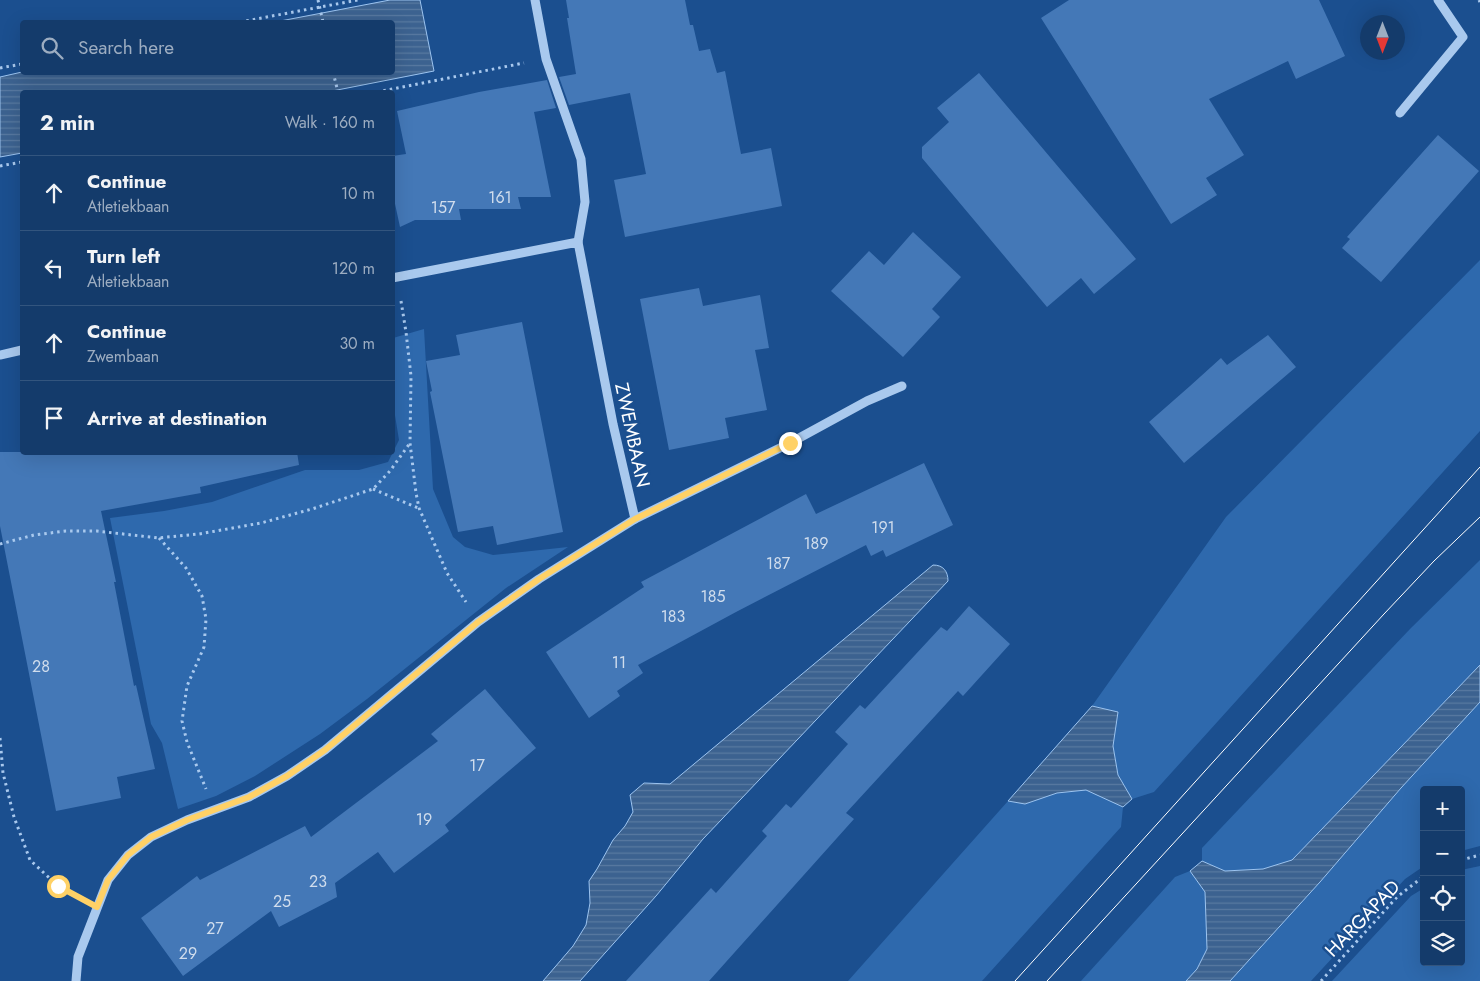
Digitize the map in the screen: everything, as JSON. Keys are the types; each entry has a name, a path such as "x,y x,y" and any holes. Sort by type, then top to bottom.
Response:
{"street":[{"name":"ZWEMBAAN","path":"535,0 546,59 580,159 585,202 578,242 613,424 635,519 790,443 867,401 902,386"},
{"path":"1400,113 1463,37 1438,0"},
{"path":"395,278 578,242"},
{"path":"0,355 20,350"},
{"path":"76,981 78,957 108,880 128,855 151,837 187,820 249,797 287,776 325,750 478,622 539,579 635,519"}],"path":[{"path":"318,0 322,20"},
{"path":"253,20 320,10 358,0"},
{"path":"387,90 546,59"},
{"path":"0,68 20,64"},
{"path":"335,75 338,90"},
{"path":"0,166 20,162"},
{"path":"395,282 406,332 411,376 410,444 419,508 447,573 478,622"},
{"path":"0,544 34,535 66,531 97,531 158,538 199,534 261,523 373,489 390,471 410,444"},
{"path":"373,489 419,508"},
{"path":"158,538 186,568 202,596 206,619 204,647 187,686 182,720 187,742 214,810"},
{"path":"0,738 3,773 14,818 30,860 58,886 97,907"},
{"path":"1465,859 1480,856"},
{"name":"HARGAPAD","path":"1321,981 1397,897 1420,879"}],"shaded area":[{"path":"390,0 420,0 434,71 337,90 20,90 20,153 0,157 0,77 20,72 20,75 395,75 395,20 285,20"},
{"path":"1480,260 1480,431 1154,792 1132,799 1118,775 1113,746 1118,713 1092,706 1226,517"},
{"path":"424,329 433,489 453,537 465,547 493,555 568,547 506,588 320,734 255,776 216,796 178,809 162,743 151,724 110,518 212,502 305,470 359,470 388,462 392,455 395,455 395,448 399,440 395,415 395,337"},
{"path":"1480,560 1480,665 1292,860 1263,869 1225,871 1202,861 1202,848 1410,629"},
{"path":"933,565 944,569 948,581 703,839 656,896 580,981 543,981 573,946 586,925 590,903 589,881 613,840 625,826 633,812 630,795 644,783 670,784"},
{"path":"1480,665 1480,702 1230,981 1186,981 1197,969 1207,949 1205,892 1190,871 1202,861 1225,871 1263,869 1292,860"},
{"path":"1480,702 1480,846 1465,850 1465,786 1420,786 1420,869 1405,879 1311,981 1230,981 1320,882 1401,788"},
{"path":"1092,706 1118,712 1113,746 1118,775 1132,799 1123,807 1086,790 1057,793 1025,804 1008,801"},
{"path":"1087,789 1123,807 1121,827 982,981 848,981 1008,801 1025,804 1057,793"},
{"path":"1480,866 1480,981 1332,981 1411,896 1420,890 1420,966 1465,966 1465,869"},
{"path":"1190,871 1205,892 1207,949 1197,969 1186,981 1081,981 1175,877"}],"building":[{"path":"566,0 685,0 690,25 693,25 699,51 710,49 717,73 725,71 741,154 771,148 782,206 625,237 614,180 646,174 630,93 569,105 559,77 576,74"},
{"path":"1069,0 1319,0 1345,56 1296,79 1288,61 1209,99 1244,155 1206,178 1217,195 1171,224 1041,18"},
{"path":"979,73 1136,259 1094,294 1081,278 1047,307 922,158 922,147 949,122 937,108"},
{"path":"547,80 556,108 534,112 551,197 518,197 521,209 459,209 461,220 415,220 400,227 395,204 395,156 406,154 397,111 479,92"},
{"path":"1438,135 1479,171 1381,282 1342,248 1350,239 1347,237"},
{"path":"913,232 961,277 932,309 940,317 903,357 831,291 869,251 884,265"},
{"path":"699,288 703,306 760,295 769,348 755,350 767,410 725,418 729,438 669,450 640,299"},
{"path":"522,322 563,532 497,545 493,526 458,532 430,392 432,391 426,361 460,355 456,335"},
{"path":"1268,335 1296,367 1184,463 1149,422 1221,358 1227,365"},
{"path":"0,452 20,452 20,455 297,455 299,465 200,487 201,493 101,511 116,582 114,582 134,686 136,685 155,769 117,777 121,798 56,811 0,526"},
{"path":"924,463 953,525 886,557 883,550 871,556 866,545 736,612 638,665 643,673 617,691 620,696 589,718 546,652 644,587 641,582 806,494 816,514"},
{"path":"969,606 1010,644 963,696 958,691 846,813 854,819 709,981 626,981 711,888 716,893 767,836 762,831 786,804 791,808 848,744 835,732 860,705 865,709 941,627 947,631"},
{"path":"485,689 536,748 445,825 449,831 394,873 378,852 335,883 337,897 279,927 271,911 183,976 141,918 197,876 200,880 305,826 311,837 438,741 431,734"}],"tram line":[{"path":"1015,981 1480,467"},
{"path":"1047,981 1384,614 1434,561 1480,517"}],"route":[{"path":"58,886 97,907 108,880 128,855 151,837 187,820 249,797 287,776 325,750 478,622 539,579 635,519 790,443"}]}
